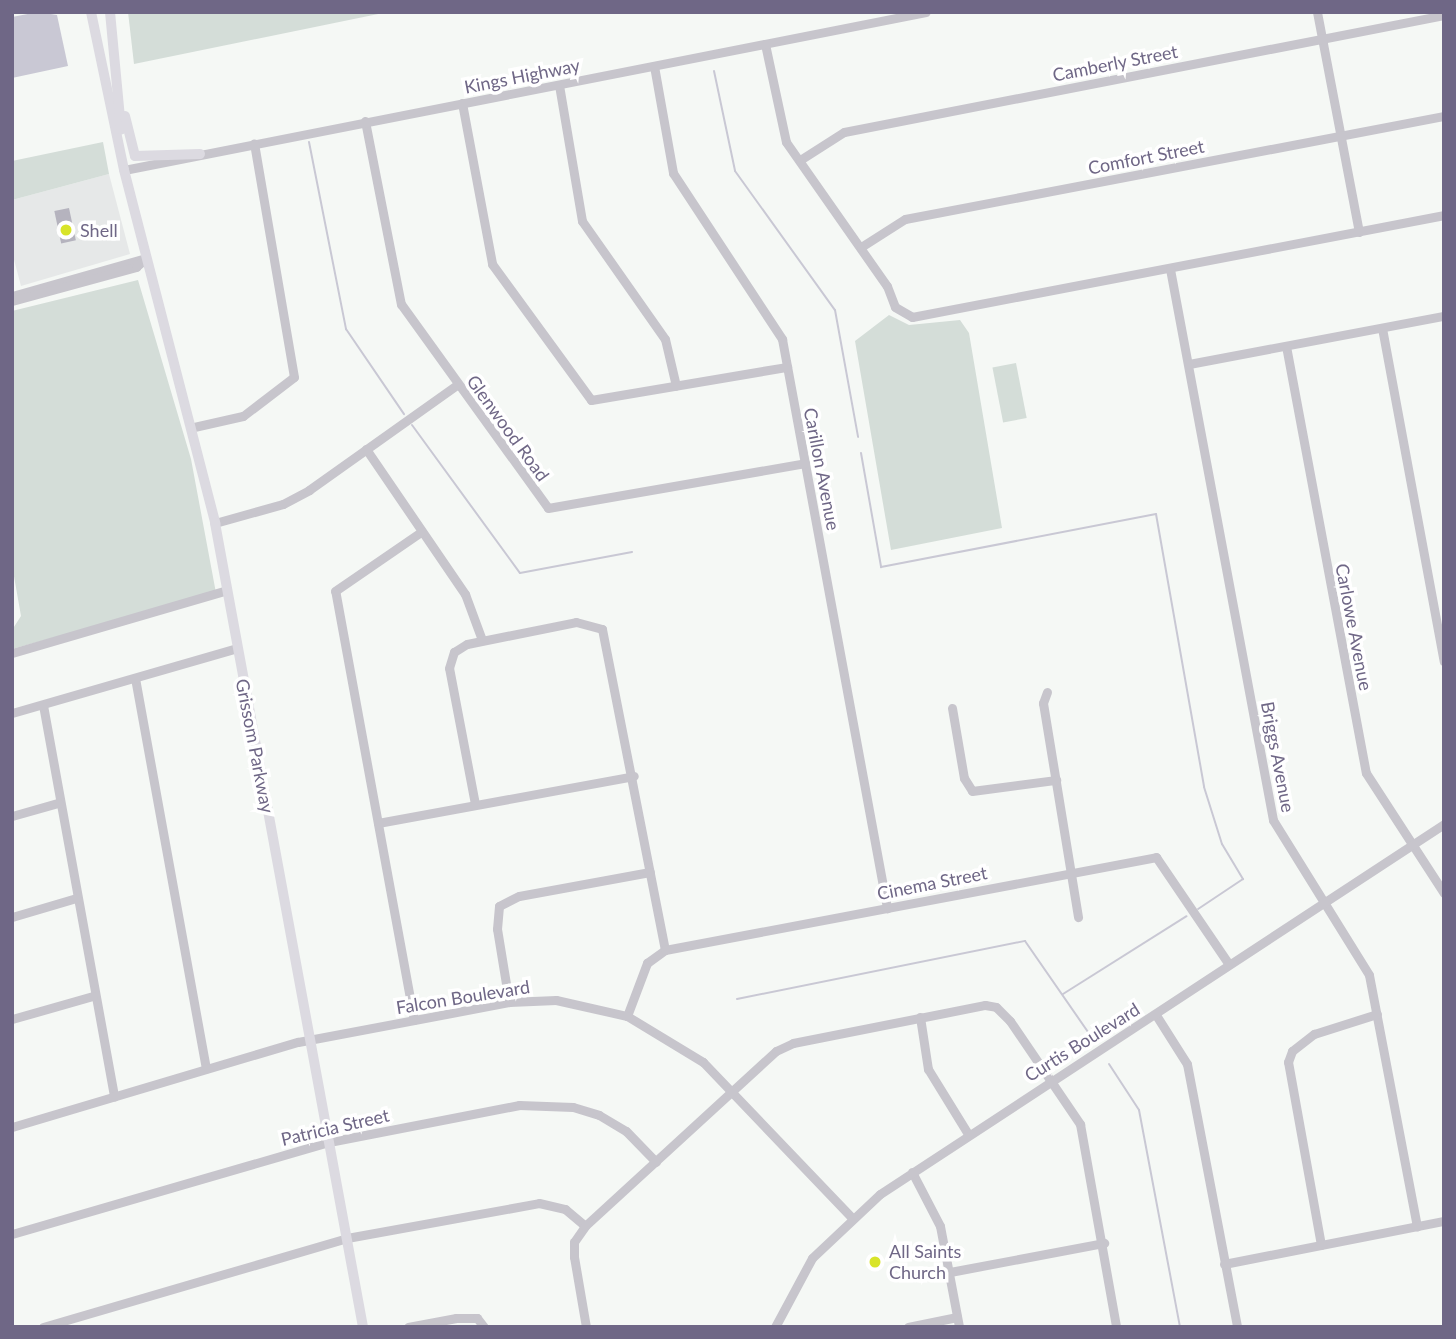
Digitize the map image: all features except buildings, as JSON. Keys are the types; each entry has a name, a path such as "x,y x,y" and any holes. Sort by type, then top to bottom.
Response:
{"main road":[{"name":"Grissom Parkway","path":"91,12 124,170 194,427 215,523 363,1327"},
{"name":"Grissom Parkway","path":"110,12 124,170"},
{"path":"118,90 135,156 200,154"}],"street":[{"name":"Kings Highway","path":"124,170 926,12"},
{"path":"1317,12 1359,232"},
{"name":"Camberly Street","path":"800,160 844,131 1444,15"},
{"path":"765,44 782,133 861,247 901,314 912,317 1444,215"},
{"name":"Carillon Avenue","path":"654,66 673,173 776,325 787,367 887,908"},
{"path":"559,85 582,221 665,339 676,386"},
{"path":"462,103 492,264 591,400 611,400 787,367"},
{"name":"Comfort Street","path":"861,247 905,219 1444,116"},
{"name":"Glenwood Road","path":"365,121 397,295 457,385 548,508 805,463"},
{"path":"194,427 243,416 294,377 254,143"},
{"path":"12,298 146,257"},
{"name":"Briggs Avenue","path":"1170,269 1273,820 1369,975 1417,1226"},
{"path":"1189,364 1444,316"},
{"path":"1382,328 1444,659"},
{"name":"Carlowe Avenue","path":"1286,346 1362,760 1444,893"},
{"path":"215,523 283,504 457,385"},
{"path":"366,449 471,605 482,640"},
{"path":"414,1020 335,591 421,532"},
{"path":"12,653 227,590"},
{"path":"475,804 449,668 454,652 482,640 576,622 602,629 634,776 665,950 647,963 628,1016"},
{"path":"12,713 237,648"},
{"path":"135,678 206,1069"},
{"path":"1047,691 1043,703 1078,917"},
{"path":"43,705 58,803 114,1097"},
{"path":"952,708 964,778 972,791 1056,780"},
{"path":"378,823 634,776"},
{"path":"12,816 58,803"},
{"name":"Curtis Boulevard","path":"775,1327 812,1258 851,1217 968,1134 1156,1015 1228,963 1444,824"},
{"name":"Cinema Street","path":"665,950 1156,858 1228,963"},
{"path":"509,1002 497,929 499,906 519,896 650,872"},
{"path":"12,917 76,898"},
{"path":"12,1020 93,996"},
{"name":"Falcon Boulevard","path":"12,1127 310,1039 509,1002 556,1000 628,1016 663,1033 733,1090 851,1217"},
{"path":"586,1327 574,1242 585,1226 775,1051 793,1043 920,1017 996,1007 1080,1124 1104,1243 1116,1327"},
{"path":"1321,1245 1288,1062 1292,1051 1314,1034 1377,1014"},
{"path":"1156,1015 1187,1065 1237,1327"},
{"path":"920,1017 928,1069 968,1134"},
{"name":"Patricia Street","path":"12,1234 329,1142 545,1104 599,1115 626,1131 656,1161"},
{"path":"908,1327 958,1322 950,1272 935,1209 912,1172"},
{"path":"43,1327 346,1238 539,1203 565,1209 585,1226"},
{"path":"1224,1264 1444,1221"},
{"path":"950,1272 1104,1243"},
{"path":"408,1327 477,1318 484,1327"}],"shaded area":[{"path":"38,12 57,15 68,66 12,78 12,17"},
{"path":"128,12 388,12 134,64"},
{"path":"103,142 109,174 12,200 12,161"},
{"path":"109,174 130,254 21,286 12,252 12,200"},
{"path":"138,280 191,459 216,593 12,649 12,630 21,616 12,565 12,311"},
{"path":"889,315 909,325 960,320 969,333 1002,528 891,550 855,341"},
{"path":"1016,363 1027,418 1003,423 992,368"}],"waterway":[{"path":"714,71 735,171 835,310 858,437"},
{"path":"309,142 346,329 404,414"},
{"path":"412,425 520,573 632,552"},
{"path":"861,453 881,567 1156,514 1204,787 1222,844 1243,879 1198,909"},
{"path":"1063,994 1187,916"},
{"path":"737,999 1025,941 1090,1035"},
{"path":"1109,1064 1139,1110 1180,1327"}],"place":[{"name":"Shell","path":"66,230"},
{"name":"All Saints Church","path":"875,1262"}]}
